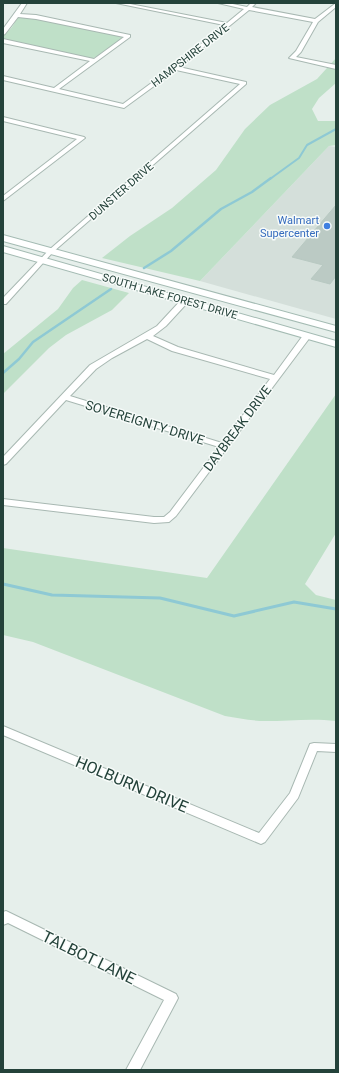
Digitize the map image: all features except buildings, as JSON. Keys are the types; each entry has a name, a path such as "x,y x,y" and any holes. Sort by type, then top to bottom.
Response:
{"main road":[{"name":"SOUTH LAKE FOREST DRIVE","path":"3,238 336,329"},
{"name":"SOUTH LAKE FOREST DRIVE","path":"3,249 336,344"},
{"path":"185,301 194,291"}],"street":[{"path":"3,33 25,3"},
{"path":"118,3 229,25"},
{"path":"220,3 316,21"},
{"name":"HAMPSHIRE DRIVE","path":"55,90 124,106 175,68 254,3"},
{"path":"336,4 316,21 298,52 292,58 336,67"},
{"path":"3,78 55,90 128,36 36,17 17,15"},
{"path":"3,41 96,61"},
{"name":"DUNSTER DRIVE","path":"5,299 42,260 244,83 175,68"},
{"path":"3,119 82,138 4,200"},
{"path":"3,462 93,367 105,358 147,336 162,326 185,301"},
{"path":"147,336 175,349 275,378"},
{"name":"DAYBREAK DRIVE","path":"3,502 154,520 166,520 173,514 307,336"},
{"name":"SOVEREIGNTY DRIVE","path":"66,397 224,446"},
{"name":"HOLBURN DRIVE","path":"3,730 261,839 294,796 314,747 336,748"},
{"name":"TALBOT LANE","path":"4,918 172,998 133,1070"}],"shaded area":[{"path":"329,146 336,147 336,319 200,281"}],"green space":[{"path":"21,16 124,36 124,38 101,53 102,54 91,59 3,40 3,35 12,27 17,17"},
{"path":"336,58 336,83 319,98 312,109 318,121 336,121 336,145 329,146 200,281 102,258 130,236 172,208 216,170 245,129 270,105 317,79"},
{"path":"82,280 129,293 112,310 66,335 49,348 3,394 3,354 58,309 73,288"},
{"path":"336,394 336,533 305,584 316,595 336,600 336,721 260,721 225,716 33,642 3,635 3,548 207,578"}],"waterway":[{"path":"270,179 299,158 307,145 336,129"},
{"path":"144,268 171,251 221,209 252,192 271,178"},
{"path":"3,373 19,359 33,342 111,289"},
{"path":"3,584 52,595 160,598 234,616 294,602 336,609"}],"place":[{"name":"Walmart Supercenter","path":"327,226"}]}
